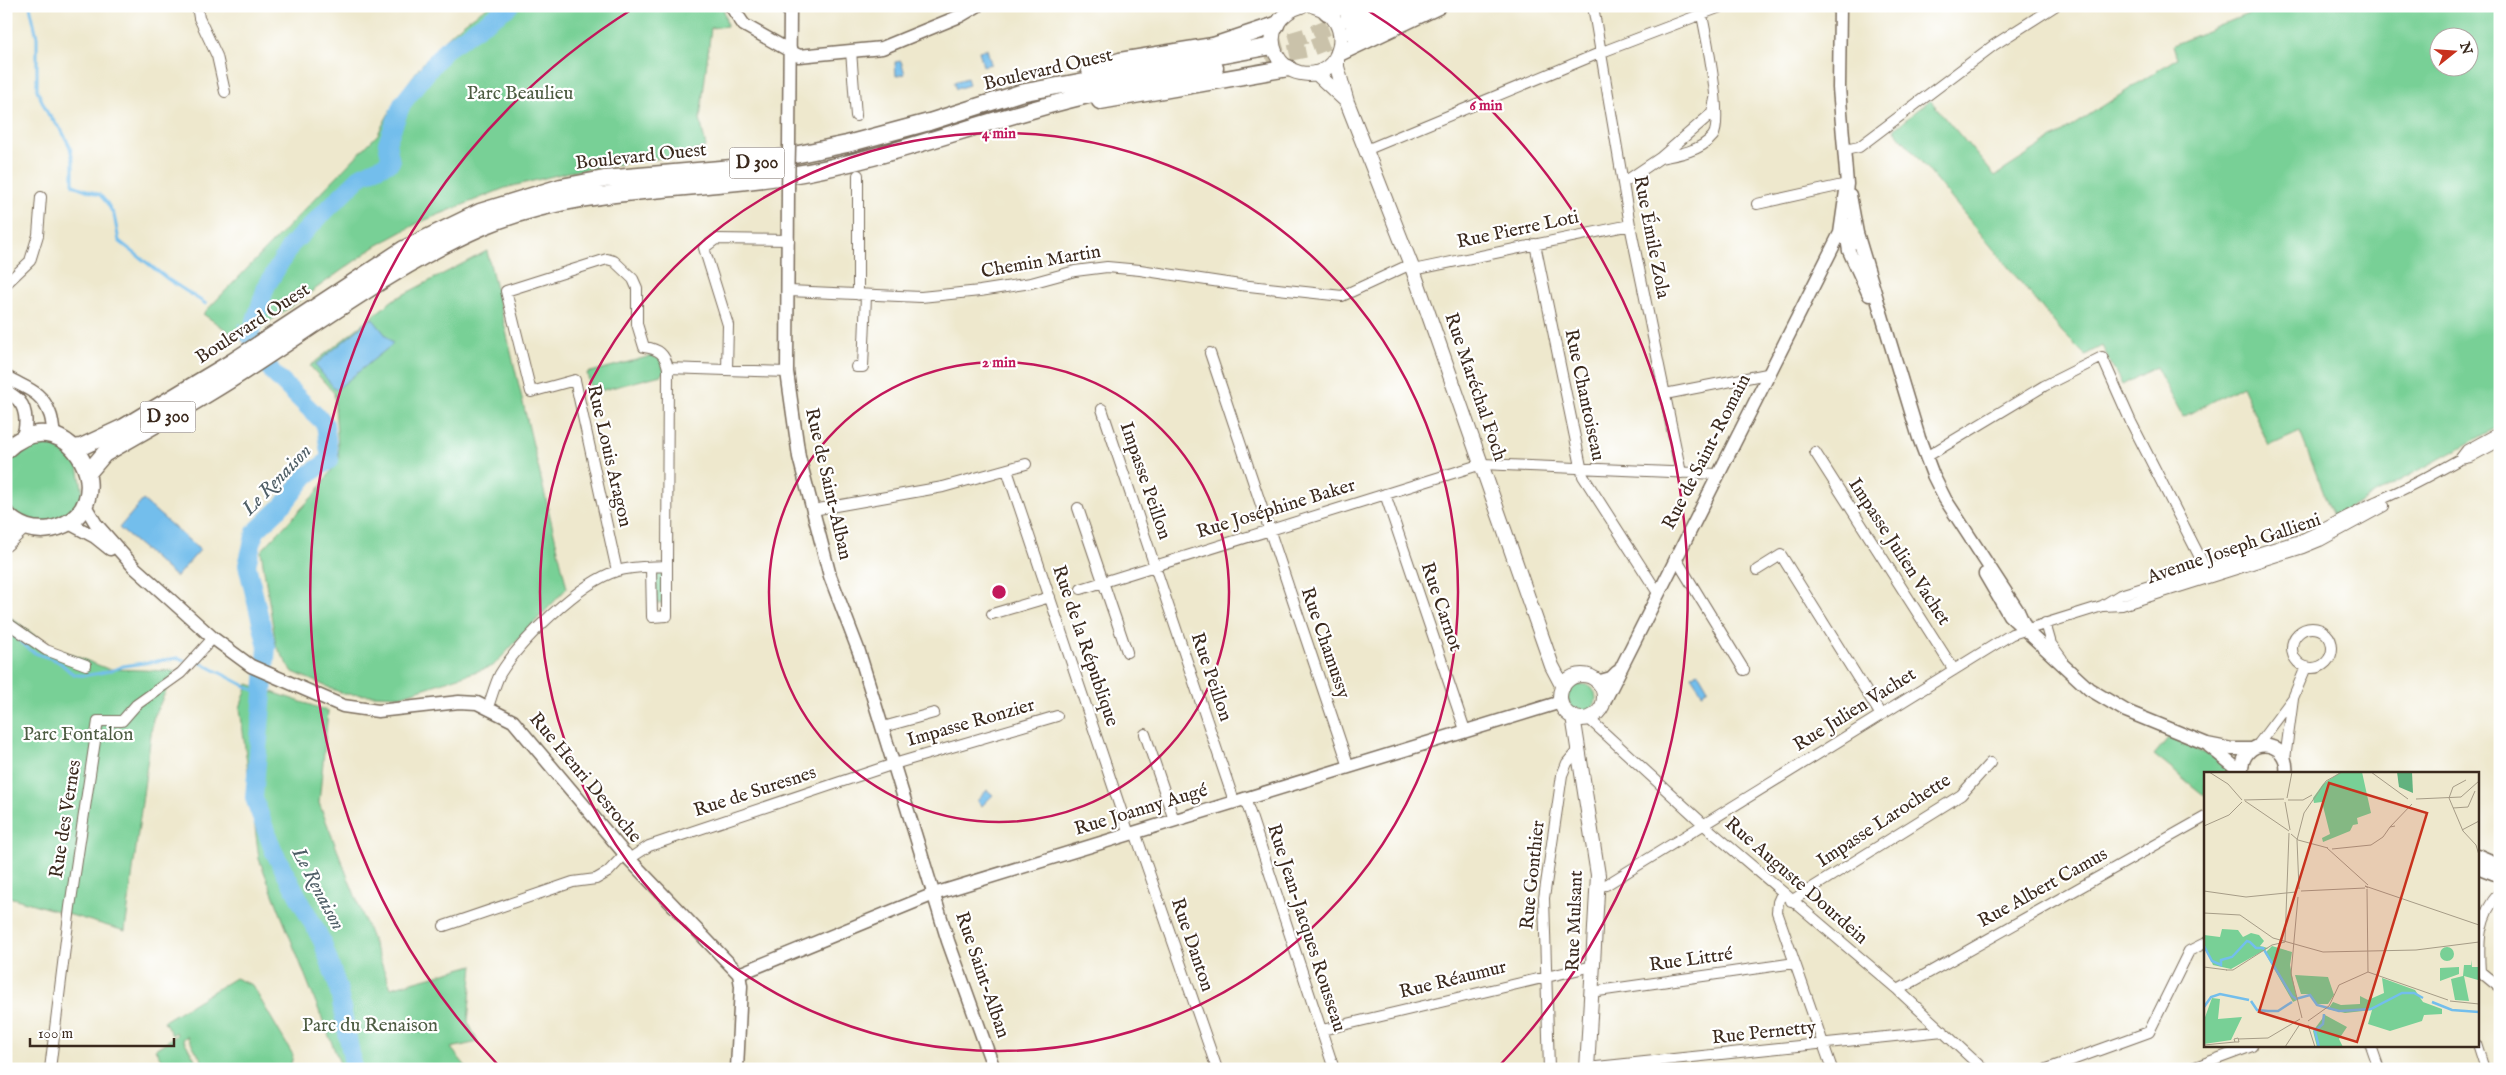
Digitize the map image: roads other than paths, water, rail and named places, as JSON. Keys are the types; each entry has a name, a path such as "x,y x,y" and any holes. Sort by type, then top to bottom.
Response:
{"main road":[{"path":"1348,19 1378,6"},
{"path":"1319,8 1348,19 1412,6"},
{"path":"1276,25 1274,46 1280,60 1288,68 1306,74 1316,73 1325,69 1338,55 1438,6"},
{"path":"1020,93 1120,61 1213,46 1276,25 1296,7"},
{"name":"Rue Maréchal Foch","path":"1319,8 1334,18 1340,31 1337,67 1347,102 1412,267 1552,666 1563,687"},
{"name":"Boulevard Ouest","path":"88,473 104,454 277,341 410,262 486,226 513,216 607,195 790,175 866,158 1029,110 1266,52 1020,93 930,122 847,144 732,168 604,179 570,185 480,212 404,249 277,341"},
{"path":"1029,110 1135,96 1288,68"},
{"name":"Rue Maréchal Foch","path":"1316,73 1347,102"},
{"name":"Boulevard Ouest","path":"74,448 81,447 124,427 248,360"},
{"path":"7,517 24,527 46,530 68,522 84,504 88,494 88,473 83,459 74,448 55,437 37,435 11,445"},
{"path":"6,544 24,527"},
{"path":"1581,675 1588,676 1598,682 1603,690 1603,704 1597,713 1588,718 1581,719 1567,712 1561,702 1563,687 1570,679 1581,675"},
{"name":"Rue Mulsant","path":"1573,716 1598,875 1587,1068"}],"street":[{"path":"197,6 199,18 217,56 225,92"},
{"path":"731,6 744,25 799,56 882,48 960,16 977,6"},
{"name":"Rue de Saint-Alban","path":"790,6 787,372 799,457 830,576 859,652 934,894"},
{"name":"Rue Émile Zola","path":"1594,6 1630,225 1681,473"},
{"path":"1366,150 1701,10 1723,6"},
{"name":"Rue de Saint-Romain","path":"1840,6 1839,88 1851,243"},
{"path":"1845,150 1859,147 1994,45 2055,6"},
{"path":"1660,158 1695,148 1713,136 1717,127 1715,99 1701,10"},
{"path":"851,51 856,116"},
{"path":"1623,183 1660,158 1712,112 1715,99"},
{"path":"856,367 863,367 858,175"},
{"path":"1757,204 1847,184"},
{"name":"Rue de Saint-Romain","path":"1847,184 1844,214 1851,243"},
{"path":"6,284 30,261 38,235 41,196"},
{"name":"Rue Pierre Loti","path":"1412,267 1630,225"},
{"path":"727,370 728,326 704,248 716,239 789,240"},
{"path":"1851,243 1886,328 1926,456 1945,499 1958,518 1989,582 2010,615 2056,661 2089,689 2126,711 2207,744 2232,749 2271,746 2277,749 2288,769"},
{"name":"Rue de Saint-Romain","path":"1603,704 1675,557 1827,258 1851,243"},
{"name":"Rue Chantoiseau","path":"1535,244 1580,468 1618,532 1658,593"},
{"name":"Rue Louis Aragon","path":"617,571 575,380 531,392 506,291 607,259 614,261 633,280 637,288 637,324 644,347 656,349 663,354 668,368"},
{"name":"Chemin Martin","path":"789,291 862,296 921,297 1031,283 1075,271 1107,267 1140,270 1240,286 1342,296 1412,267"},
{"name":"Rue Chamussy","path":"1210,354 1349,767"},
{"path":"1926,456 2044,386 2102,357 2151,460 2209,573"},
{"path":"652,567 652,616 667,616 668,368 787,372"},
{"path":"1665,394 1767,374"},
{"path":"6,377 27,387 44,399 51,416 55,437"},
{"path":"6,391 19,401 24,411 25,427 11,445"},
{"name":"Impasse Peillon","path":"1102,409 1155,565"},
{"name":"Avenue Joseph Gallieni","path":"2460,459 2467,450 2500,432"},
{"name":"Avenue Joseph Gallieni","path":"2026,629 2102,606 2122,605 2209,573 2320,542 2387,504 2396,494 2460,459 2470,458 2500,441"},
{"name":"Impasse Julien Vachet","path":"1814,452 1954,670"},
{"path":"813,510 943,487 1026,464"},
{"name":"Rue Joséphine Baker","path":"1081,589 1482,464 1717,474"},
{"name":"Rue de la République","path":"1007,470 1132,833"},
{"name":"Rue Carnot","path":"1385,494 1465,730"},
{"name":"Rue Henri Desroche","path":"84,504 96,524 134,567"},
{"path":"1078,508 1127,652"},
{"name":"Rue Henri Desroche","path":"68,522 95,537 134,567 213,638 251,666 280,680 343,706 378,711 459,702 477,703 513,721 627,856 739,974"},
{"path":"1757,570 1781,555 1882,715"},
{"path":"1675,557 1744,670"},
{"name":"Rue Peillon","path":"1155,565 1240,799"},
{"path":"488,707 500,675 516,652 561,607 586,588 617,571 667,566"},
{"path":"992,614 1050,597"},
{"path":"6,622 46,650 86,666"},
{"path":"2045,624 2051,644 2057,653 2089,689"},
{"path":"2316,628 2330,638 2332,652 2330,658 2320,667 2306,667 2296,660 2293,654 2293,641 2305,629 2316,628"},
{"name":"Rue Julien Vachet","path":"1597,886 1606,885 2012,634 2026,629"},
{"name":"Rue des Vernes","path":"50,1069 70,908 98,721 122,722 136,705 181,673 213,638"},
{"name":"Rue de Saint-Romain","path":"1598,682 1611,678 1622,663"},
{"path":"2241,772 2242,762 2293,698 2306,667"},
{"path":"2288,769 2293,698"},
{"name":"Rue Joanny Augé","path":"739,974 934,894 1561,702"},
{"path":"883,727 934,713"},
{"name":"Impasse Ronzier","path":"894,764 1058,716"},
{"name":"Rue Auguste Dourdein","path":"1588,718 1703,824 1782,894 1898,990 1984,1069"},
{"path":"1145,734 1174,820"},
{"path":"2207,744 2240,772"},
{"name":"Rue Gonthier","path":"1549,1069 1544,898 1562,775 1566,763 1578,750"},
{"name":"Impasse Larochette","path":"1791,901 1961,795 1990,763"},
{"name":"Rue de Suresnes","path":"444,926 573,882 596,879 608,872 627,856 649,846 894,764"},
{"name":"Rue Jean-Jacques Rousseau","path":"1240,799 1334,1069"},
{"name":"Rue Albert Camus","path":"1898,990 2204,818"},
{"name":"Rue Danton","path":"1132,833 1217,1069"},
{"path":"2478,855 2500,865"},
{"path":"2478,867 2500,876"},
{"path":"2500,892 2488,910 2478,939 2478,970 2500,988"},
{"name":"Rue Saint-Alban","path":"934,894 948,941 994,1069"},
{"path":"1782,894 1778,902 1777,912 1832,1069"},
{"path":"2047,1069 2149,1032 2189,951 2204,944"},
{"name":"Rue Littré","path":"1591,992 1795,963"},
{"name":"Rue Réaumur","path":"1322,1030 1593,966"},
{"path":"737,1069 741,986 739,974"},
{"name":"Rue Pernetty","path":"1587,1068 1943,1031"},
{"path":"2478,1047 2485,1069"},
{"path":"2190,1069 2247,1048"},
{"path":"2372,1048 2380,1069"}],"water":[{"path":"987,49 991,64 983,66 979,51"},
{"path":"901,61 905,74 896,76 895,62"},
{"path":"967,78 969,85 956,89 954,82"},
{"path":"372,318 393,344 336,390 315,365"},
{"path":"143,500 200,550 176,577 119,528"},
{"path":"1698,672 1708,689 1702,693 1691,676"},
{"path":"987,790 993,795 982,806 977,801"}],"waterway":[{"path":"30,6 37,37 37,90 48,114 62,131 70,147 73,161 73,185 100,195 107,203 114,215 119,241 169,280 206,304"},
{"name":"Le Renaison","path":"354,1069 338,987 322,941 273,850 254,798 267,647 247,565 255,532 285,503 306,476 330,460 325,424 273,373 250,336 266,287 291,245 362,175 391,162 387,143 402,104 445,50 510,6"},
{"path":"240,325 244,328 254,323"},
{"path":"6,630 33,652 58,661 71,673 78,675 178,658 184,660"},
{"path":"199,662 263,695"}],"tunnel":[{"path":"1267,47 1305,36 1348,19"},
{"path":"1266,58 1308,49 1352,32"}],"park label":[{"name":"Parc Beaulieu","path":"520,94"},
{"name":"Parc Fontalon","path":"78,735"},
{"name":"Parc du Renaison","path":"370,1026"}]}
